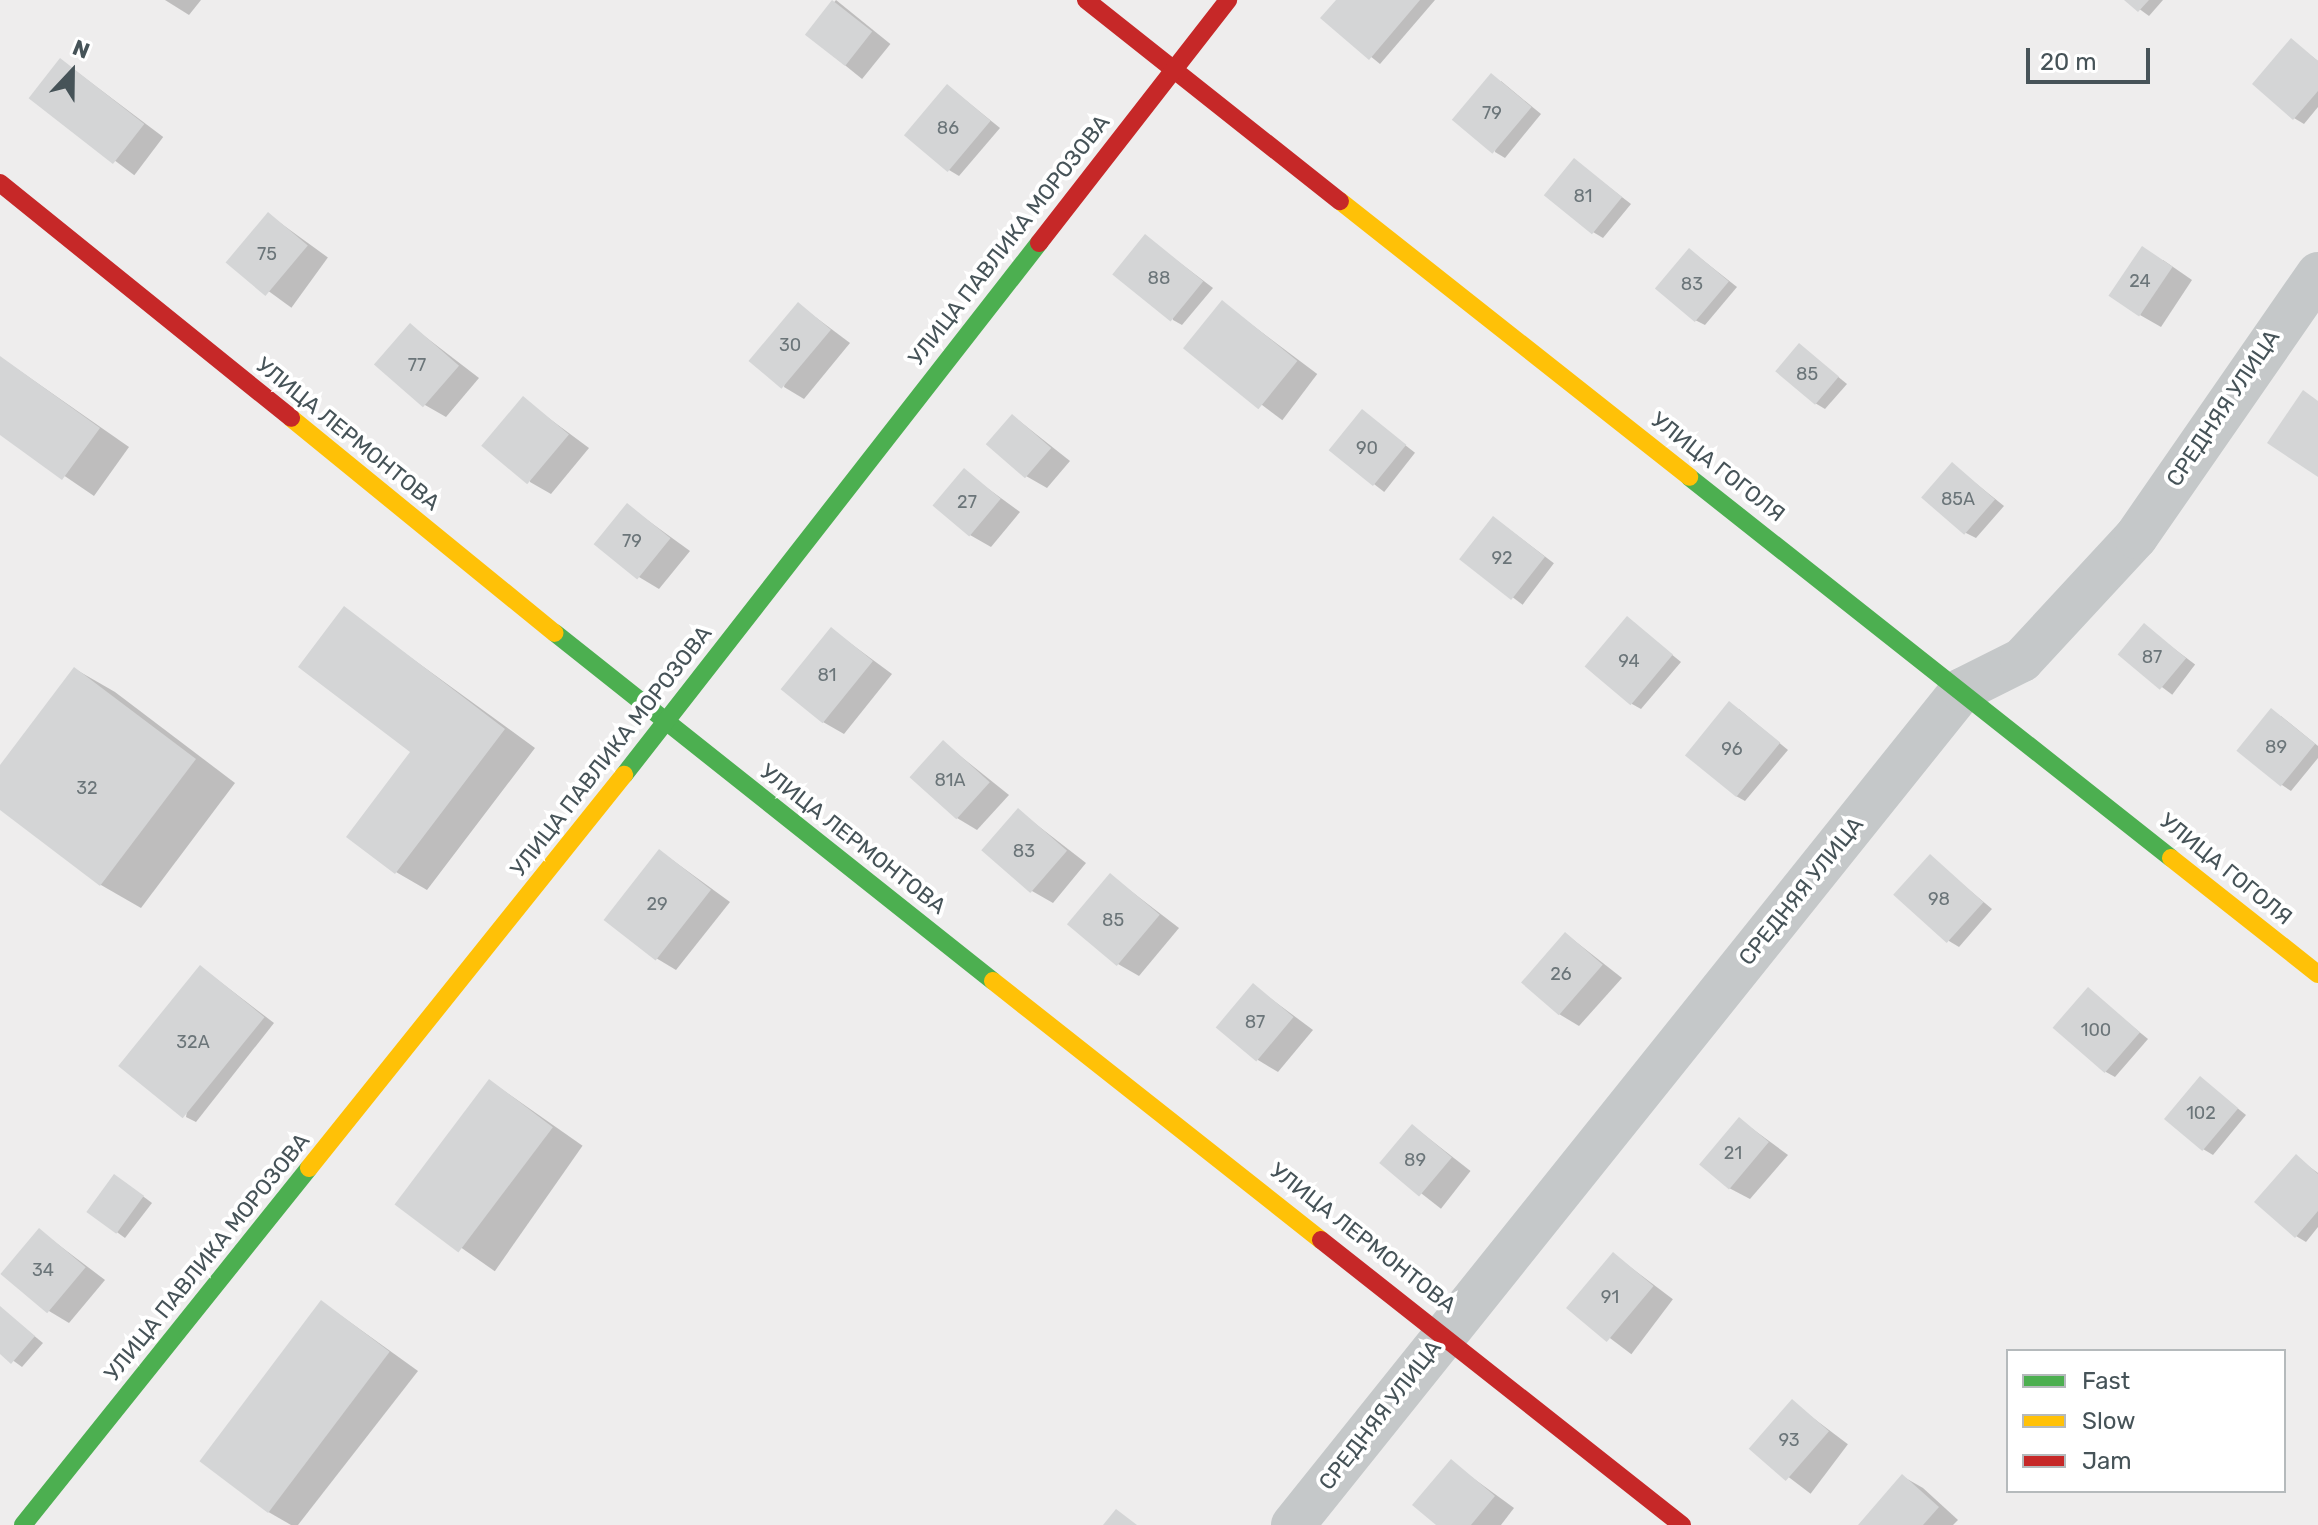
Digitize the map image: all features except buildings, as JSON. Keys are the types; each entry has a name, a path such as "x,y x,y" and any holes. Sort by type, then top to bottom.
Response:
{"street":[{"name":"УЛИЦА ГОГОЛЯ","path":"1086,0 2318,974"},
{"name":"УЛИЦА ПАВЛИКА МОРОЗОВА","path":"23,1525 666,722 1228,0"},
{"name":"УЛИЦА ЛЕРМОНТОВА","path":"0,183 666,722 1445,1332 1682,1525"},
{"name":"СРЕДНЯЯ УЛИЦА","path":"1293,1525 1962,690 2022,660 2136,537 2318,274"}],"traffic: fast":[{"path":"624,775 1039,243"},
{"path":"1689,477 2171,858"},
{"path":"555,633 993,981"},
{"path":"23,1525 309,1168"}],"traffic: slow":[{"path":"1340,201 1689,477"},
{"path":"291,418 555,633"},
{"path":"309,1168 624,775"},
{"path":"2171,858 2318,974"},
{"path":"993,981 1321,1240"}],"traffic: jam":[{"path":"1086,0 1340,201"},
{"path":"1039,243 1228,0"},
{"path":"0,183 291,418"},
{"path":"1321,1240 1682,1525"}]}
